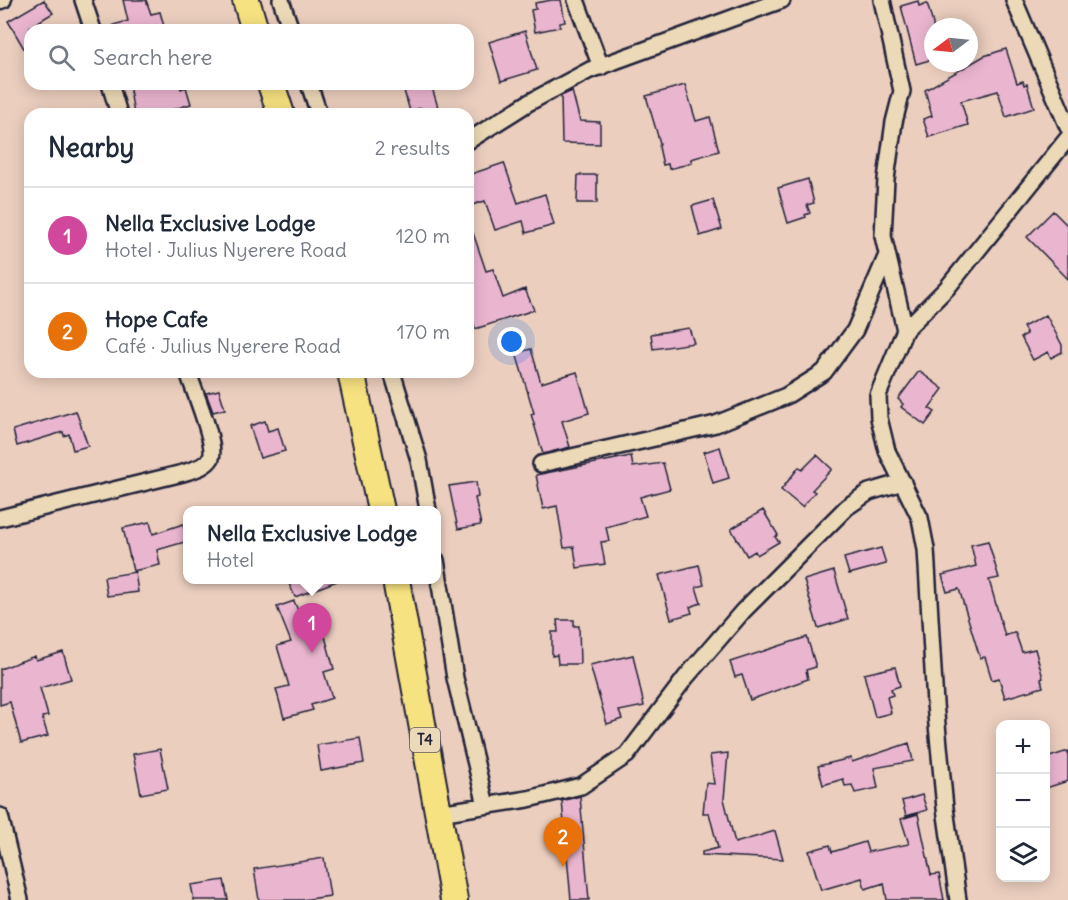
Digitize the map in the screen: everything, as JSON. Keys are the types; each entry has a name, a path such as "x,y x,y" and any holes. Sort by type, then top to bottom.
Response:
{"highway":[{"path":"246,0 253,24"},
{"path":"274,90 278,108"},
{"path":"352,378 380,506"},
{"name":"T4","path":"397,584 455,899"}],"street":[{"path":"83,0 91,24"},
{"path":"281,0 289,24"},
{"path":"576,0 601,67"},
{"path":"474,137 542,95 601,67 782,0"},
{"path":"882,0 902,91 894,122 886,179 883,236 904,330"},
{"path":"1014,0 1068,127"},
{"path":"112,90 117,108"},
{"path":"311,90 317,108"},
{"path":"958,900 945,808 935,704 926,549 920,518 882,435 878,395 904,330 946,288 1068,138"},
{"path":"542,465 716,424 786,396 824,372 855,330 887,255"},
{"path":"0,518 183,473 210,460 213,451 210,437 190,378"},
{"path":"394,378 419,460 427,506"},
{"path":"439,813 581,786 627,754 686,677 743,611 847,507 869,492 903,482"},
{"path":"440,584 455,678 486,805"},
{"path":"0,816 2,833 20,900"}],"building":[{"path":"44,0 53,13 35,24 24,24 24,49 8,21"},
{"path":"123,0 146,0 151,14 160,12 163,24 117,24 128,21"},
{"path":"561,0 565,22 560,23 560,27 535,32 531,10 536,9 535,3"},
{"path":"918,1 919,6 927,3 931,18 924,18 924,62 916,64 901,6"},
{"path":"525,31 537,70 501,81 489,42"},
{"path":"1006,49 1017,83 1023,81 1024,85 1027,84 1034,108 1006,117 998,91 961,101 968,125 929,137 923,119 932,116 925,90 956,72 978,72 978,59"},
{"path":"685,85 696,121 710,117 719,151 691,159 692,163 669,169 668,164 663,165 660,143 646,96"},
{"path":"130,90 187,90 191,104 178,108 133,108"},
{"path":"404,90 433,90 438,108 409,108"},
{"path":"572,91 580,121 600,122 600,144 562,143 561,96"},
{"path":"504,163 518,203 545,194 554,225 526,233 523,221 495,230 485,201 474,204 474,173"},
{"path":"578,175 597,175 597,203 577,203"},
{"path":"808,179 814,203 807,205 810,213 805,215 806,217 788,223 778,188"},
{"path":"713,200 722,229 700,236 692,206"},
{"path":"1053,211 1068,226 1068,279 1027,237"},
{"path":"474,236 486,271 493,269 503,298 525,289 534,310 475,329"},
{"path":"1046,315 1062,345 1062,352 1051,358 1048,352 1033,360 1021,337 1027,334 1023,327"},
{"path":"689,328 694,343 653,349 651,334"},
{"path":"531,349 541,383 577,372 589,413 562,421 570,447 543,454 531,414 534,413 516,353"},
{"path":"919,371 943,389 929,408 935,412 925,425 901,407 903,404 898,399"},
{"path":"219,390 225,409 213,412 206,393"},
{"path":"76,411 88,446 73,450 69,434 64,436 63,432 17,446 13,430"},
{"path":"265,421 268,431 278,428 285,451 260,458 250,426"},
{"path":"720,447 729,478 713,483 704,452"},
{"path":"817,455 832,469 812,490 815,492 802,507 781,490 799,467 802,470"},
{"path":"631,456 633,467 663,463 670,489 640,497 646,516 606,527 609,541 601,542 605,564 577,568 574,547 564,548 557,506 543,509 536,475"},
{"path":"476,482 478,497 475,498 481,525 458,529 449,486"},
{"path":"763,510 778,535 775,537 779,542 757,555 755,551 747,556 731,529"},
{"path":"150,522 153,534 183,524 183,542 157,550 160,565 133,571 123,528"},
{"path":"988,541 999,578 989,580 1005,636 1015,632 1022,652 1035,649 1043,678 1041,679 1043,687 1005,698 999,678 992,680 985,657 980,658 959,589 947,592 942,575 976,566 971,545"},
{"path":"881,548 886,564 849,574 844,558"},
{"path":"699,565 704,585 696,587 701,603 690,607 692,613 671,619 659,575"},
{"path":"834,571 848,619 818,628 804,580"},
{"path":"135,572 138,592 107,596 104,577"},
{"path":"289,584 329,584 295,597"},
{"path":"294,601 309,637 324,633 334,669 324,672 332,698 311,705 313,710 284,718 276,689 289,686 277,646 291,642 277,607"},
{"path":"557,620 574,620 574,626 579,626 580,664 558,664 557,655 552,656 552,632 558,632"},
{"path":"807,637 816,667 806,670 808,679 750,700 742,675 735,677 730,662"},
{"path":"63,652 71,679 40,688 48,716 42,717 48,736 21,743 10,702 0,705 0,669 35,656 36,660"},
{"path":"633,655 644,706 619,711 622,719 607,724 590,665"},
{"path":"895,667 900,686 891,689 893,695 887,697 891,713 875,717 864,674"},
{"path":"360,738 364,763 321,771 317,745"},
{"path":"909,743 913,761 874,768 878,788 855,793 852,785 845,786 843,779 823,785 818,766 851,758 852,762"},
{"path":"160,749 168,789 141,794 133,754"},
{"path":"1068,751 1068,781 1050,787 1050,757"},
{"path":"728,753 724,799 735,843 775,831 783,859 702,855 702,852 718,848 709,813 703,813 706,783 714,784 710,755"},
{"path":"922,795 927,810 906,816 902,801"},
{"path":"580,796 589,900 571,900 562,801"},
{"path":"918,814 931,875 939,874 944,900 887,900 884,883 865,889 862,878 821,890 809,851 830,845 832,852 865,842 868,852 909,844 901,819"},
{"path":"324,858 330,896 302,900 259,900 254,869"},
{"path":"224,880 228,900 194,900 191,885"}],"place":[{"name":"Nella Exclusive Lodge","path":"312,653"},
{"name":"Hope Cafe","path":"563,867"}]}
